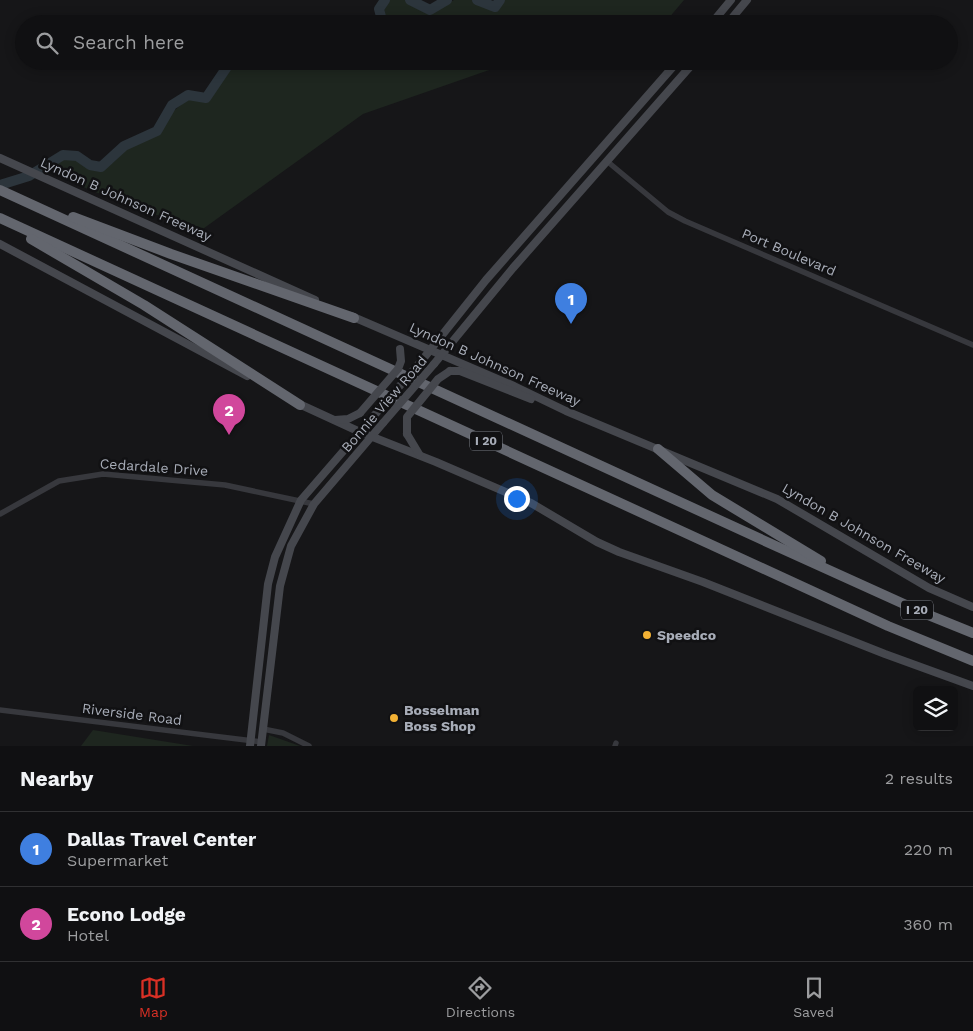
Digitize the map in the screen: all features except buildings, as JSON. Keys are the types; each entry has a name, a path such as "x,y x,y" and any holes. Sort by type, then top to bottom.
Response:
{"highway":[{"name":"I 20","path":"0,190 862,585 973,633"},
{"path":"16,197 354,318"},
{"path":"0,219 144,305 300,405"},
{"name":"I 20","path":"0,219 879,622 973,661"},
{"path":"658,449 712,495 862,585"}],"main road":[{"path":"718,15 731,0"},
{"path":"734,15 747,0"},
{"name":"Bonnie View Road","path":"250,744 268,584 282,538 301,500 431,350 486,280 670,70"},
{"name":"Bonnie View Road","path":"262,744 280,590 291,546 314,504 442,355 496,288 687,70"},
{"path":"598,153 608,162"},
{"name":"Lyndon B Johnson Freeway","path":"0,158 354,318 390,332 566,411 777,499 929,588 973,607"},
{"path":"0,244 300,405 531,503 619,552 703,582 885,654 973,686"},
{"path":"486,280 496,288"},
{"path":"333,420 348,419 360,413 398,369 401,361 400,349 390,332"},
{"path":"421,456 407,434 407,417 438,379 450,371 460,371 566,411"},
{"path":"268,584 280,590"}],"street":[{"name":"Port Boulevard","path":"608,162 668,212 685,221 973,345"},
{"name":"Cedardale Drive","path":"0,514 59,480 103,474 225,485 314,504"},
{"name":"Riverside Road","path":"0,710 250,744 262,744"},
{"path":"264,729 283,733 308,746"}],"shaded area":[{"path":"390,0 414,0 433,11 454,0 482,0 503,3 505,0 684,0 671,15 385,15 384,10"},
{"path":"230,70 489,70 363,114 200,231 90,190 42,169 70,152 82,154 87,159 101,165 114,162 132,143 160,132 170,114 194,94 210,96"},
{"path":"93,730 193,746 81,746"},
{"path":"269,735 300,746 267,746"}],"waterway":[{"path":"381,15 379,9 385,0"},
{"path":"410,0 430,10 447,0"},
{"path":"477,0 495,7 500,0"},
{"path":"0,185 29,176 63,155 77,156 90,165 101,167 124,146 157,131 172,105 188,95 206,98 225,70"}],"place":[{"name":"Dallas Travel Center","path":"571,324"},
{"name":"Econo Lodge","path":"229,435"},
{"name":"Speedco","path":"647,635"},
{"name":"Bosselman Boss Shop","path":"394,718"}]}
